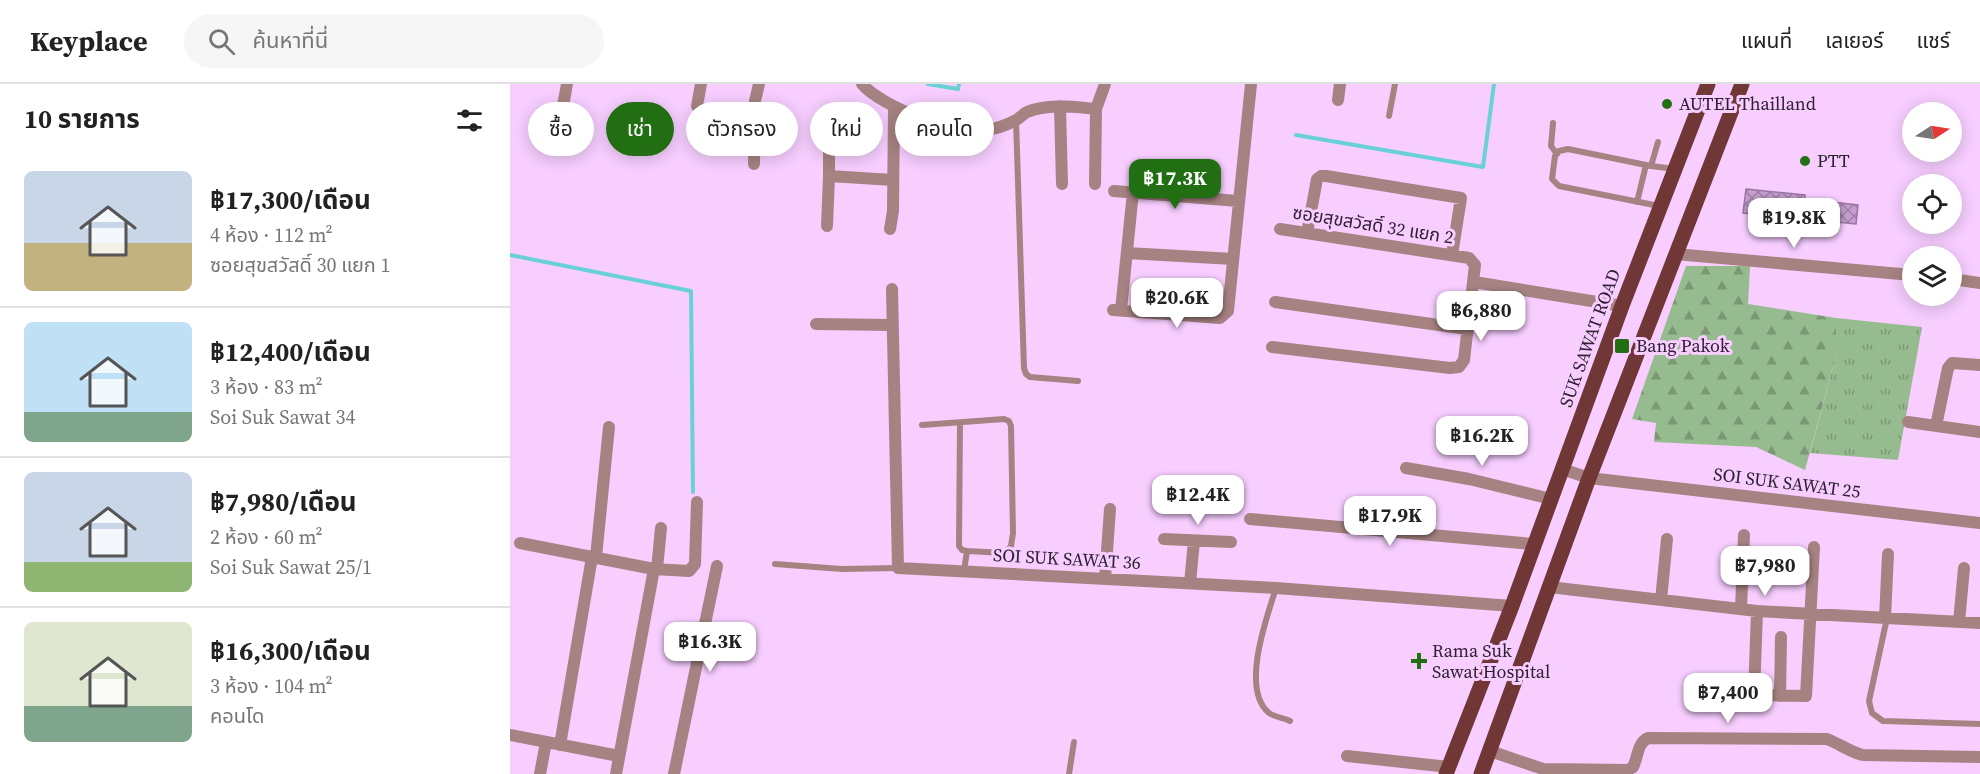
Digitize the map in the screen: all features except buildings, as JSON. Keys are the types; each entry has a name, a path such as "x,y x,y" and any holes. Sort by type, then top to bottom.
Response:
{"main road":[{"name":"SUK SAWAT ROAD","path":"1448,770 1708,84"},
{"path":"1481,774 1589,478 1742,84"}],"street":[{"path":"564,102 567,84"},
{"path":"698,102 701,84"},
{"path":"754,164 755,101 759,84"},
{"path":"862,84 894,107 922,119 975,131 986,130 1016,120 1027,112 1060,107 1096,109"},
{"path":"1095,184 1096,109 1105,84"},
{"path":"1133,192 1127,253 1117,310 1220,318 1228,310 1251,84"},
{"path":"1338,100 1340,84"},
{"path":"890,229 893,211 894,107"},
{"path":"1060,107 1062,184"},
{"path":"827,226 829,156"},
{"path":"829,176 893,180"},
{"path":"1307,233 1317,179 1321,176 1461,198 1452,255"},
{"path":"1114,191 1238,201"},
{"name":"ซอยสุขสวัสดิ์ 32 แยก 2","path":"1280,229 1469,258 1475,265 1474,282"},
{"path":"1127,253 1233,260"},
{"path":"1675,254 1902,274"},
{"path":"1962,280 1980,283"},
{"path":"1272,347 1449,368 1459,367 1464,360 1474,282 1622,306"},
{"path":"891,289 898,568"},
{"path":"1275,302 1467,329"},
{"path":"816,324 892,325"},
{"path":"1936,426 1948,368 1952,363 1958,362 1980,365"},
{"path":"1908,422 1980,432"},
{"path":"560,745 594,557 609,427"},
{"path":"1406,468 1469,479 1551,499"},
{"name":"SOI SUK SAWAT 25","path":"1562,469 1589,478 1980,523"},
{"path":"520,543 655,569 689,571 695,564 697,502"},
{"path":"1105,579 1110,509"},
{"path":"1250,519 1533,544"},
{"path":"616,774 661,528"},
{"path":"1742,609 1744,535"},
{"path":"1164,539 1231,542"},
{"path":"1661,600 1667,540"},
{"path":"1190,584 1194,541"},
{"path":"1756,611 1753,692 1757,696 1802,697 1807,693 1814,548"},
{"path":"1886,618 1888,554"},
{"path":"674,774 717,566"},
{"name":"SOI SUK SAWAT 36","path":"898,568 1276,588 1512,606"},
{"path":"1959,622 1964,568"},
{"path":"1549,587 1756,611 1980,622"},
{"path":"1780,696 1781,638"},
{"path":"510,735 619,756"},
{"path":"1490,751 1543,769 1628,770 1633,767 1641,744 1648,738 1827,739 1842,744 1852,753 1863,755 1980,757"},
{"path":"540,774 546,742"},
{"path":"1347,756 1448,770"}],"lane":[{"path":"1389,116 1395,84"},
{"path":"1016,120 1024,368 1030,377 1078,381"},
{"path":"1553,123 1551,146 1557,154"},
{"path":"1637,202 1658,142"},
{"path":"1660,206 1556,184 1552,179 1557,154 1559,151 1568,149 1648,166 1676,169"},
{"path":"922,425 1004,419 1009,421 1011,426 1013,532 1011,546 1005,553 967,551 962,550 960,546 960,423"},
{"path":"964,571 967,551"},
{"path":"775,564 842,569 898,568"},
{"path":"1276,588 1265,623 1255,674 1258,697 1269,713 1290,721"},
{"path":"1886,618 1869,701 1872,713 1883,721 1980,724"},
{"path":"1069,774 1074,742"}],"green space":[{"path":"1686,266 1750,266 1748,304 1836,318 1836,356 1805,470 1756,447 1654,442 1656,423 1632,419"},
{"path":"1836,318 1922,327 1898,460 1810,453 1836,356"}],"waterway":[{"path":"928,84 958,89 959,84"},
{"path":"1296,135 1483,167 1494,84"},
{"path":"510,255 691,291 693,492"}],"place":[{"name":"AUTEL Thailland","path":"1667,104"},
{"name":"PTT","path":"1805,161"},
{"name":"Bang Pakok","path":"1622,346"},
{"name":"Rama Suk Sawat Hospital","path":"1419,661"}]}
